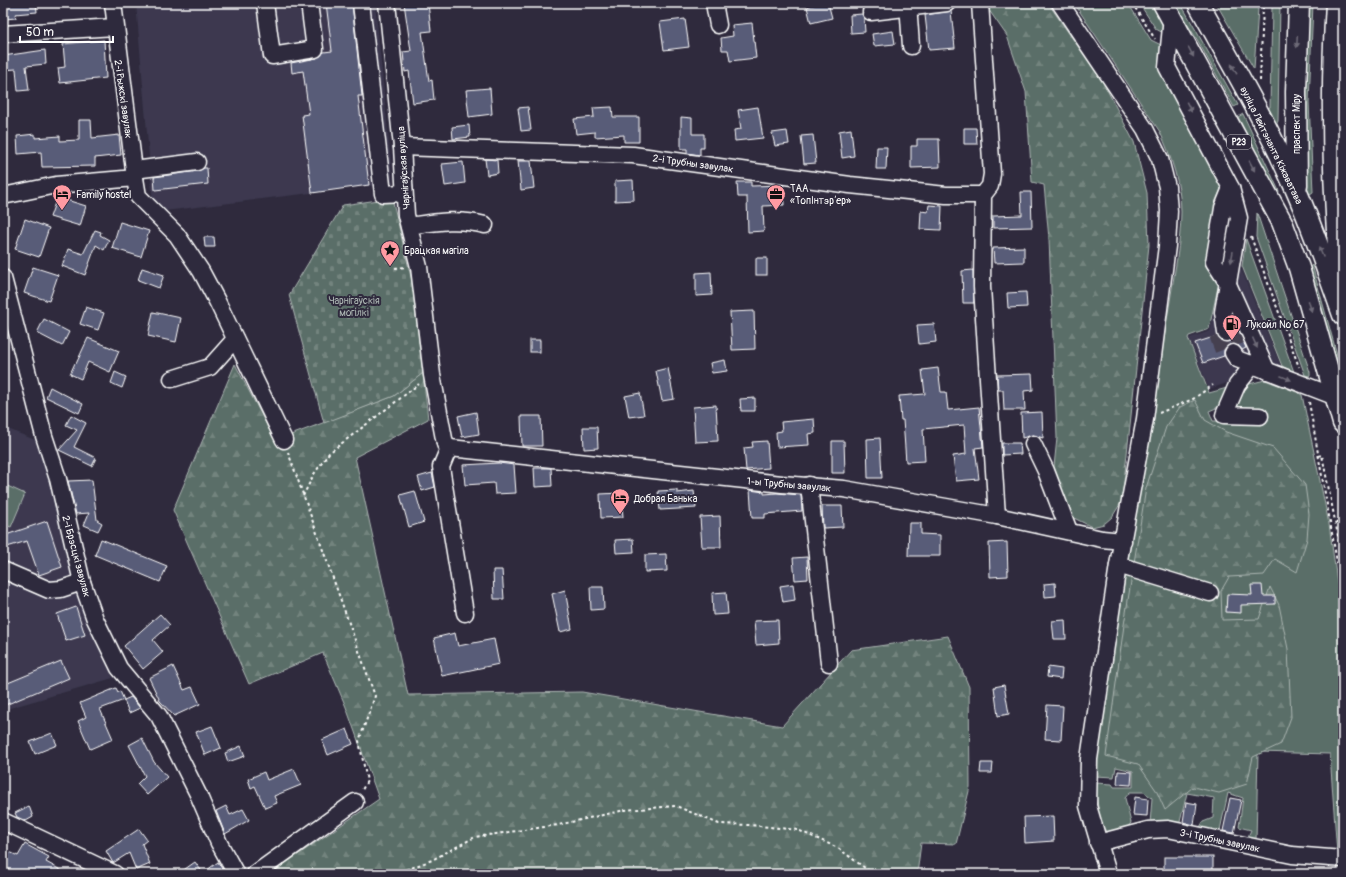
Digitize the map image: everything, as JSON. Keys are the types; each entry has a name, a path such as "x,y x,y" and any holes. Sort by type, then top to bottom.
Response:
{"main road":[{"name":"вуліца Лейтэнанта Кіжаватава","path":"1198,3 1254,105 1297,191 1343,315"},
{"name":"праспект Міру","path":"1299,3 1296,92 1299,268"},
{"path":"1336,3 1332,92 1333,175 1343,310"},
{"name":"Р23","path":"1168,10 1282,222 1299,268 1343,423"}],"street":[{"name":"2-і Рыжскі завулак","path":"112,3 138,196 177,235 201,271 284,440"},
{"path":"265,3 272,56 315,50 309,3"},
{"path":"361,3 383,194 403,193"},
{"name":"Чарнігаўская вуліца","path":"386,3 402,147 403,193 408,226 419,267 432,375 445,444 450,448"},
{"path":"714,3 718,25"},
{"path":"871,12 908,6 947,3"},
{"path":"980,3 992,174 990,186 983,196 982,287 997,516"},
{"path":"1060,3 1145,129 1160,159 1167,187 1169,211 1167,246 1145,419 1118,565 1089,759 1088,806 1107,870"},
{"path":"908,6 911,46"},
{"path":"1168,10 1168,67 1231,188 1238,218 1223,312 1225,333"},
{"path":"3,34 115,27"},
{"name":"2-і Трубны завулак","path":"402,147 633,155 850,185 946,195 983,196"},
{"path":"3,196 56,185 134,174 197,162"},
{"path":"408,226 452,220 468,220 485,225"},
{"name":"2-і Брэсцкі завулак","path":"3,278 44,436 58,479 82,582 95,619 120,668 159,716 236,874"},
{"path":"1227,282 1260,368"},
{"path":"172,379 210,367 235,339"},
{"path":"1233,353 1232,361 1260,368 1336,396"},
{"path":"1260,368 1237,385 1224,415 1260,416"},
{"path":"1033,444 1046,471 1069,531"},
{"path":"450,448 441,468 465,613"},
{"name":"1-ы Трубны завулак","path":"450,448 782,484 844,488 997,516 1102,539 1123,541"},
{"path":"809,485 829,663"},
{"path":"1118,565 1210,594"},
{"path":"3,570 49,590 61,589 82,582"},
{"path":"255,874 356,802"},
{"path":"3,821 115,874"},
{"name":"3-і Трубны завулак","path":"1098,843 1148,830 1168,829 1292,855 1343,859"}],"path":[{"path":"1132,3 1152,36 1159,42"},
{"path":"1260,83 1263,7 1261,3"},
{"path":"303,496 314,474 329,453 432,375"},
{"path":"1145,419 1193,399 1213,385"},
{"path":"1308,400 1338,557 1343,596"},
{"path":"284,440 374,696 359,741 367,781 356,802"},
{"path":"1318,456 1322,455 1336,523 1342,556 1338,557"},
{"path":"1336,523 1343,522"},
{"path":"395,874 432,860 475,837 558,825 625,810 676,806 719,824 750,825 798,830 838,848 873,874"}],"shaded area":[{"path":"136,3 375,3 393,183 164,211 153,203"},
{"path":"1221,182 1242,236 1238,261 1281,367 1296,374 1300,390 1254,374 1209,389 1189,338 1210,331 1220,282 1210,209"},
{"path":"3,427 40,442 95,636 113,678 3,710"}],"green space":[{"path":"984,3 1048,3 1104,84 1134,142 1147,193 1149,245 1122,501 1112,517 1104,524 1092,527 1072,517 1053,476 1057,438 1049,239 1044,185 1032,182 1026,92 1007,36"},
{"path":"1074,3 1128,3 1151,40 1163,46 1223,184 1214,205 1218,222 1210,271 1218,274 1219,282 1209,329 1189,336 1188,338 1209,393 1227,388 1221,406 1209,411 1213,421 1265,421 1238,409 1235,404 1241,386 1265,380 1302,395 1329,524 1343,625 1343,854 1337,854 1330,754 1258,752 1256,841 1246,841 1251,830 1239,827 1243,798 1228,793 1219,835 1199,829 1203,822 1213,818 1214,798 1187,793 1179,826 1150,824 1152,798 1144,792 1130,792 1125,798 1131,823 1126,829 1107,832 1100,824 1095,783 1112,784 1114,787 1133,787 1133,771 1116,767 1114,777 1095,776 1095,762 1177,258 1181,202 1175,171 1160,132"},
{"path":"1139,3 1155,3 1167,22 1165,34 1156,29"},
{"path":"1174,3 1180,3 1238,105 1234,107 1198,41"},
{"path":"1216,3 1256,3 1258,8 1254,69"},
{"path":"1270,3 1280,3 1278,121 1276,125 1265,110 1270,107 1272,8"},
{"path":"1305,3 1313,3 1309,102 1313,192 1310,194 1306,192"},
{"path":"1243,114 1279,191 1278,196 1238,117"},
{"name":"Чарнігаўскія могілкі","path":"392,198 412,281 423,373 394,396 324,423 289,295 343,205"},
{"path":"1257,213 1310,372 1310,376 1305,375 1256,237"},
{"path":"1246,239 1294,372 1282,366 1242,266"},
{"path":"1312,265 1343,376 1343,398 1309,269"},
{"path":"235,364 275,441 394,396 423,373 428,419 355,457 408,695 582,692 782,726 851,650 948,636 969,687 970,787 956,844 921,843 917,874 270,874 379,799 346,707 323,653 249,684 173,510"},
{"path":"1195,400 1205,420 1226,432 1273,448 1305,485 1309,514 1307,539 1297,572 1275,559 1264,575 1229,577 1221,591 1222,620 1259,619 1270,587 1279,605 1288,649 1291,717 1281,744 1253,757 1247,784 1219,793 1193,787 1165,810 1156,790 1138,764 1106,756 1124,625 1146,488 1166,427 1180,407"},
{"path":"3,484 25,494 11,527 3,524"}],"building":[{"path":"36,3 37,12 15,14 16,18 5,19 3,5"},
{"path":"326,3 352,3 362,96 358,96 369,185 312,193 302,115 309,114 303,71 292,73 291,63 317,58 324,52 332,51"},
{"path":"404,3 428,3 431,31 422,32 429,81 432,80 434,100 413,103 409,71 405,72 403,52 411,51"},
{"path":"820,3 828,3 832,18 811,23 807,7"},
{"path":"951,11 955,48 929,50 925,15"},
{"path":"862,14 864,18 865,32 851,33 850,15"},
{"path":"685,19 689,47 664,50 660,22"},
{"path":"752,23 756,58 730,61 728,50 722,50 721,38 733,36 732,25"},
{"path":"893,31 895,44 874,46 872,34"},
{"path":"104,40 106,78 60,83 58,68 65,67 63,44"},
{"path":"45,50 46,64 26,66 29,90 18,91 16,69 3,70 3,56"},
{"path":"490,88 492,114 469,117 466,90"},
{"path":"528,107 531,130 521,131 518,108"},
{"path":"612,107 613,117 639,117 639,142 624,142 624,135 595,137 595,132 576,134 574,119 594,117 593,108"},
{"path":"758,107 763,138 735,141 734,130 741,129 738,110"},
{"path":"681,117 692,118 692,134 704,134 704,148 700,148 700,155 687,153 687,149 681,149"},
{"path":"79,120 91,120 92,138 119,135 121,155 95,158 95,166 42,167 41,152 18,154 17,136 35,134 35,138 60,136 60,141 79,140"},
{"path":"469,125 470,137 453,139 452,127"},
{"path":"964,128 976,128 977,144 964,144"},
{"path":"851,129 854,156 842,158 839,131"},
{"path":"787,131 789,144 775,146 772,133"},
{"path":"813,135 816,163 804,164 801,136"},
{"path":"917,139 939,139 940,167 911,168 911,146 917,146"},
{"path":"877,147 887,147 886,169 876,169"},
{"path":"485,159 497,160 498,173 487,175"},
{"path":"518,161 531,161 534,188 521,190"},
{"path":"463,162 465,183 445,186 442,164"},
{"path":"207,168 208,184 155,190 154,177 198,171"},
{"path":"633,180 634,200 615,201 615,181"},
{"path":"737,182 751,182 751,186 783,185 784,205 763,206 764,231 748,232 747,197 738,197"},
{"path":"1021,192 1031,192 1032,227 993,228 993,216 1022,215"},
{"path":"57,197 86,206 80,226 50,217"},
{"path":"929,205 942,206 941,230 920,229 921,211 928,212"},
{"path":"25,219 49,228 39,257 15,249"},
{"path":"120,222 149,231 141,257 112,248"},
{"path":"95,230 101,232 100,235 109,240 104,250 96,245 85,275 62,266 68,249 83,254"},
{"path":"204,237 214,237 215,247 205,247"},
{"path":"1024,247 1024,262 994,263 993,248"},
{"path":"756,258 767,258 767,275 756,275"},
{"path":"33,267 58,275 49,301 24,293"},
{"path":"142,268 164,275 159,288 138,280"},
{"path":"973,270 974,303 963,303 962,271"},
{"path":"711,272 712,295 696,296 696,273"},
{"path":"1026,292 1027,307 1008,308 1007,293"},
{"path":"86,307 104,313 98,330 80,324"},
{"path":"754,311 755,349 732,350 730,312"},
{"path":"153,312 181,318 176,342 148,336"},
{"path":"44,319 69,332 62,346 37,333"},
{"path":"934,324 936,342 919,344 917,325"},
{"path":"1238,329 1246,348 1242,350 1238,345 1228,345 1224,349 1224,356 1203,363 1195,343 1217,336 1222,342 1228,342 1235,337 1235,330"},
{"path":"88,338 119,351 110,372 88,362 81,379 70,374"},
{"path":"530,340 540,340 540,352 530,352"},
{"path":"725,360 727,371 712,373 710,363"},
{"path":"668,368 674,399 662,401 656,371"},
{"path":"938,368 941,392 946,392 948,410 979,407 983,447 975,448 979,479 956,481 953,456 966,454 964,425 923,429 925,461 906,462 903,420 901,420 899,396 925,394 922,370"},
{"path":"115,372 126,377 122,388 111,383"},
{"path":"1032,374 1033,390 1024,391 1025,410 1004,410 1003,390 998,390 997,375"},
{"path":"50,387 83,404 79,413 46,397"},
{"path":"640,393 644,415 629,417 625,396"},
{"path":"755,398 755,411 741,411 740,399"},
{"path":"716,405 718,441 695,442 693,407"},
{"path":"476,412 479,434 462,437 458,416"},
{"path":"1042,412 1043,438 1033,435 1022,438 1021,413"},
{"path":"71,415 86,423 74,447 96,458 92,466 59,450 77,430 66,425"},
{"path":"521,416 541,416 542,446 522,446"},
{"path":"814,419 815,433 808,434 809,445 777,447 776,432 782,431 781,422"},
{"path":"583,427 597,427 598,448 584,449"},
{"path":"880,438 882,478 868,478 867,439"},
{"path":"767,441 769,468 746,470 744,448 753,447 752,442"},
{"path":"832,441 844,441 845,473 832,473"},
{"path":"1002,443 1020,443 1021,454 1002,455"},
{"path":"499,463 514,465 516,493 495,494 494,483 465,485 463,465"},
{"path":"534,468 551,468 552,486 535,487"},
{"path":"432,473 435,487 422,491 418,477"},
{"path":"92,480 97,520 102,523 98,531 84,525 89,513 76,514 68,481"},
{"path":"677,490 677,493 694,491 696,508 660,510 658,491"},
{"path":"750,490 764,492 764,494 777,493 801,495 802,511 765,514 765,518 752,518"},
{"path":"415,491 424,522 409,527 400,495"},
{"path":"621,493 623,517 601,518 600,494"},
{"path":"822,506 842,506 843,527 823,528"},
{"path":"720,516 721,547 702,547 700,517"},
{"path":"47,521 62,567 39,575 27,541 7,547 3,536"},
{"path":"909,523 921,523 921,534 940,535 940,556 908,556"},
{"path":"101,539 167,566 160,582 95,555"},
{"path":"633,539 634,552 616,553 615,540"},
{"path":"1007,542 1008,576 990,577 989,543"},
{"path":"666,554 667,571 645,572 645,555"},
{"path":"807,557 808,579 795,580 793,558"},
{"path":"493,570 502,570 504,599 494,599"},
{"path":"1055,583 1056,596 1045,597 1044,584"},
{"path":"793,584 795,600 783,602 780,586"},
{"path":"1251,585 1262,585 1263,596 1275,596 1275,604 1241,605 1241,613 1226,612 1227,594 1252,595"},
{"path":"590,587 603,587 604,609 591,610"},
{"path":"565,590 572,629 560,632 552,594"},
{"path":"726,592 728,614 713,615 712,593"},
{"path":"76,607 85,635 66,641 57,614"},
{"path":"160,614 170,625 153,640 163,652 143,669 124,646"},
{"path":"778,620 779,643 756,645 754,621"},
{"path":"1065,620 1066,639 1054,639 1052,621"},
{"path":"455,633 458,646 494,639 499,664 442,676 434,638"},
{"path":"61,661 69,678 3,706 3,685"},
{"path":"173,666 184,690 192,687 200,704 174,716 160,701 149,678"},
{"path":"1048,667 1062,669 1061,679 1047,677"},
{"path":"1004,685 1009,714 998,716 994,687"},
{"path":"116,688 118,692 120,691 124,700 100,709 113,739 90,749 78,721 86,717 80,703"},
{"path":"131,697 140,708 129,713 124,700"},
{"path":"1047,705 1063,706 1061,740 1045,739"},
{"path":"212,726 221,748 205,755 196,732"},
{"path":"347,729 353,744 328,755 322,740"},
{"path":"52,733 57,745 35,754 30,742"},
{"path":"142,738 154,762 167,777 147,795 137,784 145,776 129,745"},
{"path":"241,746 245,756 228,762 225,753"},
{"path":"981,763 993,763 992,773 980,773"},
{"path":"294,769 301,785 274,796 277,803 265,808 255,786 251,788 248,779 264,772 267,780"},
{"path":"1118,771 1132,772 1131,785 1117,784"},
{"path":"1135,797 1148,799 1147,816 1133,815"},
{"path":"1230,798 1241,800 1234,833 1223,831"},
{"path":"1186,802 1197,804 1194,825 1183,822"},
{"path":"29,806 33,817 26,821 17,817 15,813"},
{"path":"226,806 230,815 243,809 249,820 225,834 216,811"},
{"path":"1053,816 1054,841 1025,843 1024,817"},
{"path":"139,829 147,840 142,844 150,864 136,870 129,853 113,863 106,851"},
{"path":"25,844 49,857 46,862 68,874 18,874 3,866 3,849 18,856"},
{"path":"1164,857 1213,857 1213,873 1164,873"},
{"path":"195,862 203,873 218,862 225,874 178,874"}],"tunnel":[{"path":"1233,330 1241,350"},
{"path":"1217,335 1225,356"}],"place":[{"name":"Family hostel","path":"62,211"},
{"name":"ТАА «ТопІнтэрʼер»","path":"776,211"},
{"name":"Брацкая магіла","path":"390,267"},
{"name":"Лукойл № 67","path":"1232,341"},
{"name":"Добрая Банька","path":"620,515"}]}
